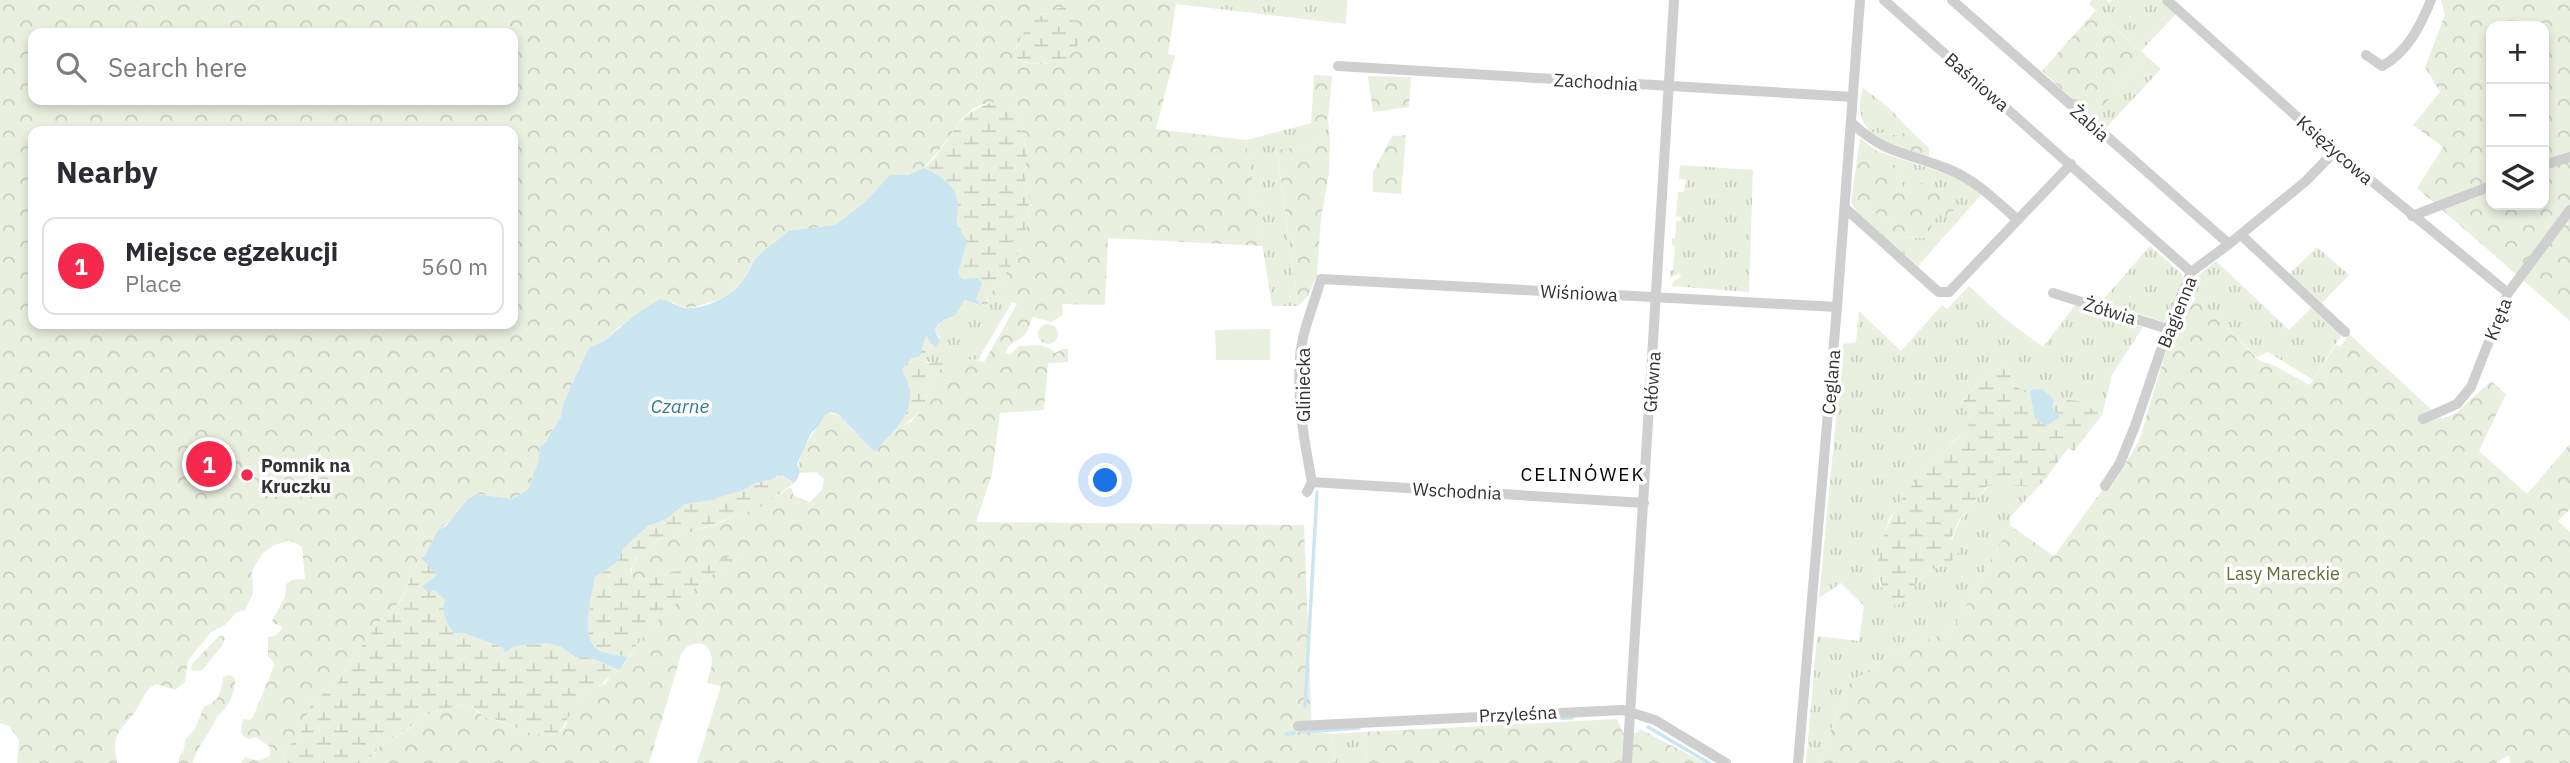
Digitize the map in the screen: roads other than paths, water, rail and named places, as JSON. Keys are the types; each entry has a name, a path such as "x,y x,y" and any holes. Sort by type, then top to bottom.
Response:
{"street":[{"name":"Główna","path":"1627,763 1674,0"},
{"name":"Ceglana","path":"1798,763 1860,0"},
{"name":"Baśniowa","path":"1884,0 2191,272"},
{"name":"Żabia","path":"1952,0 2229,244"},
{"name":"Księżycowa","path":"2167,0 2335,151 2508,293"},
{"path":"2366,55 2382,66 2393,60 2418,30 2431,0"},
{"name":"Zachodnia","path":"1338,66 1853,97"},
{"path":"1852,123 1867,138 1885,149 1949,169 1975,182 2018,220"},
{"name":"Bagienna","path":"2105,486 2120,463 2135,426 2168,329 2191,272 2306,181 2335,151"},
{"path":"2549,163 2570,157"},
{"path":"1845,208 1934,288 1942,292 1953,290 2071,164"},
{"path":"2412,216 2486,188"},
{"name":"Kręta","path":"2423,419 2457,404 2471,387 2508,293 2570,210"},
{"path":"2241,234 2345,332"},
{"name":"Wiśniowa","path":"1321,279 1837,307"},
{"name":"Gliniecka","path":"1310,487 1301,414 1300,356 1321,279"},
{"name":"Żółwia","path":"2053,293 2168,329"},
{"name":"Wschodnia","path":"1310,487 1644,503"},
{"name":"Przyleśna","path":"1298,726 1612,710 1655,720 1726,763"}],"water":[{"name":"Czarne","path":"923,168 946,181 957,197 957,223 967,241 958,273 962,279 978,278 982,283 976,299 982,306 965,300 955,316 943,321 936,328 940,341 936,347 926,335 920,356 912,358 902,369 910,393 906,413 875,452 838,414 831,412 825,415 811,433 797,464 799,474 794,483 779,473 774,479 755,483 744,490 707,501 685,504 665,520 648,526 624,548 615,564 595,577 589,634 599,650 628,657 620,670 588,657 575,657 561,647 547,643 515,646 505,653 502,647 463,633 454,633 445,617 445,600 434,590 428,592 422,587 437,575 421,558 425,556 438,530 446,526 467,500 476,494 512,499 528,490 538,463 540,447 561,417 563,404 589,348 604,341 639,312 660,299 686,308 702,307 718,300 733,291 759,255 788,231 835,225 864,203 890,175 909,175"},
{"path":"2043,389 2054,400 2052,407 2060,417 2046,426 2035,419 2030,392"}],"waterway":[{"path":"1305,707 1317,492"},
{"path":"1537,719 1572,718"},
{"path":"1648,727 1709,763"},
{"path":"1301,732 1359,728"},
{"path":"1286,734 1294,733"}],"place":[{"name":"Miejsce egzekucji","path":"209,464"},
{"name":"Pomnik na Kruczku","path":"247,475"}],"district":[{"name":"CELINÓWEK","path":"1583,474"}],"park label":[{"name":"Lasy Mareckie","path":"2283,573"}]}
